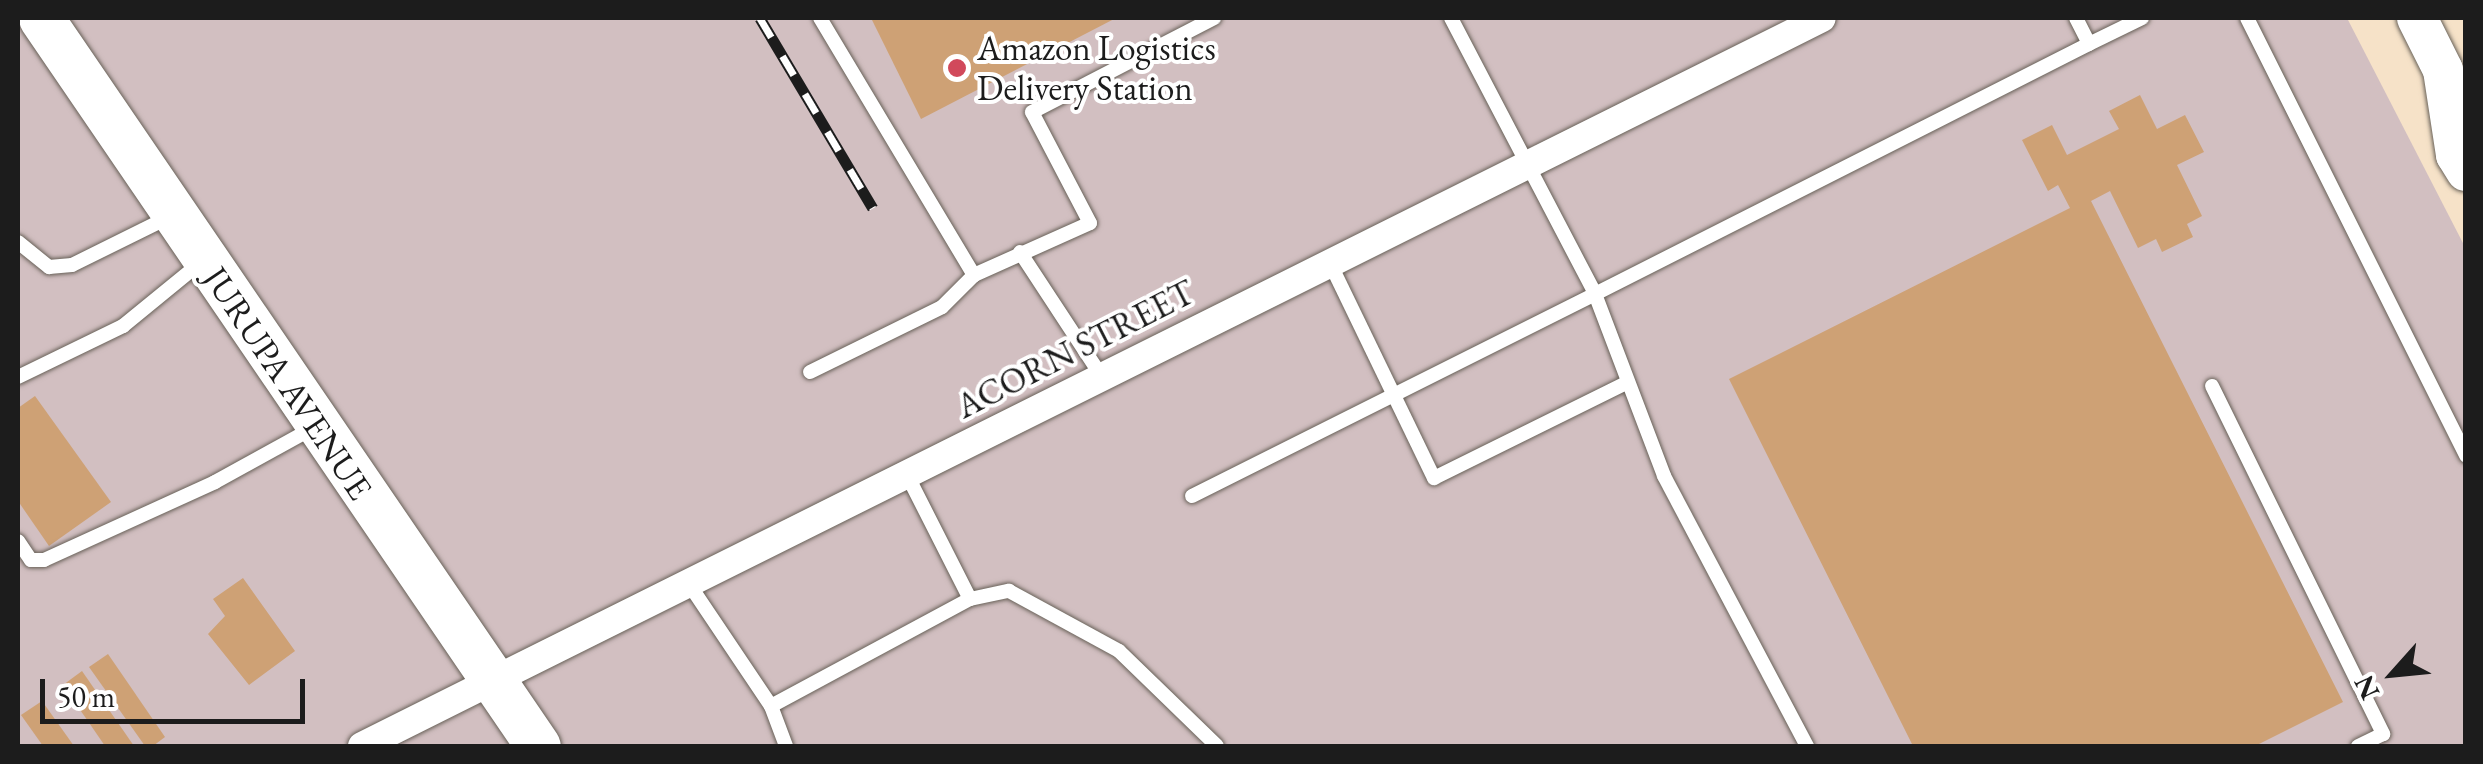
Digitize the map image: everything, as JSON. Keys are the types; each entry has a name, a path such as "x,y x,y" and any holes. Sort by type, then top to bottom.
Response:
{"main road":[{"name":"JURUPA AVENUE","path":"41,18 490,684 538,746"},
{"path":"2418,18 2454,79 2456,155 2466,172"}],"street":[{"name":"ACORN STREET","path":"362,746 1822,18"}],"lane":[{"path":"820,18 974,275"},
{"path":"810,372 942,307 974,275 1090,223 1032,112 1214,18"},
{"path":"1450,18 1595,294 1664,476 1807,746"},
{"path":"2076,18 2088,44"},
{"path":"1192,496 2142,18"},
{"path":"2247,18 2466,456"},
{"path":"18,242 49,267 72,264 174,214"},
{"path":"1020,252 1102,377"},
{"path":"18,376 123,326 204,260"},
{"path":"1330,263 1434,478 1628,382"},
{"path":"2212,386 2385,740 2358,746"},
{"path":"18,540 31,560 44,560 216,482 316,426"},
{"path":"907,475 970,599"},
{"path":"688,584 771,706 786,746"},
{"path":"771,706 970,599 1009,591 1119,652 1217,746"}],"shaded area":[{"path":"18,18 2347,18 2465,247 2465,746 18,746"}],"building":[{"name":"Amazon Logistics Delivery Station","path":"871,18 1116,18 921,119"},
{"path":"2140,95 2157,129 2185,115 2204,152 2177,165 2202,216 2187,224 2193,237 2162,252 2156,239 2138,248 2110,191 2091,201 2343,702 2255,746 1913,746 1729,379 2070,208 2058,185 2048,191 2022,140 2052,125 2067,155 2119,129 2109,111"},
{"path":"35,396 111,502 49,546 18,501 18,408"},
{"path":"243,578 295,651 249,685 208,634 225,616 213,599"},
{"path":"108,654 165,737 153,746 145,746 89,667"},
{"path":"82,671 134,746 105,746 63,685"},
{"path":"42,701 74,746 43,746 21,715"}],"railway":[{"path":"760,18 873,208"}],"place":[{"name":"Amazon Logistics Delivery Station","path":"957,68"}]}
